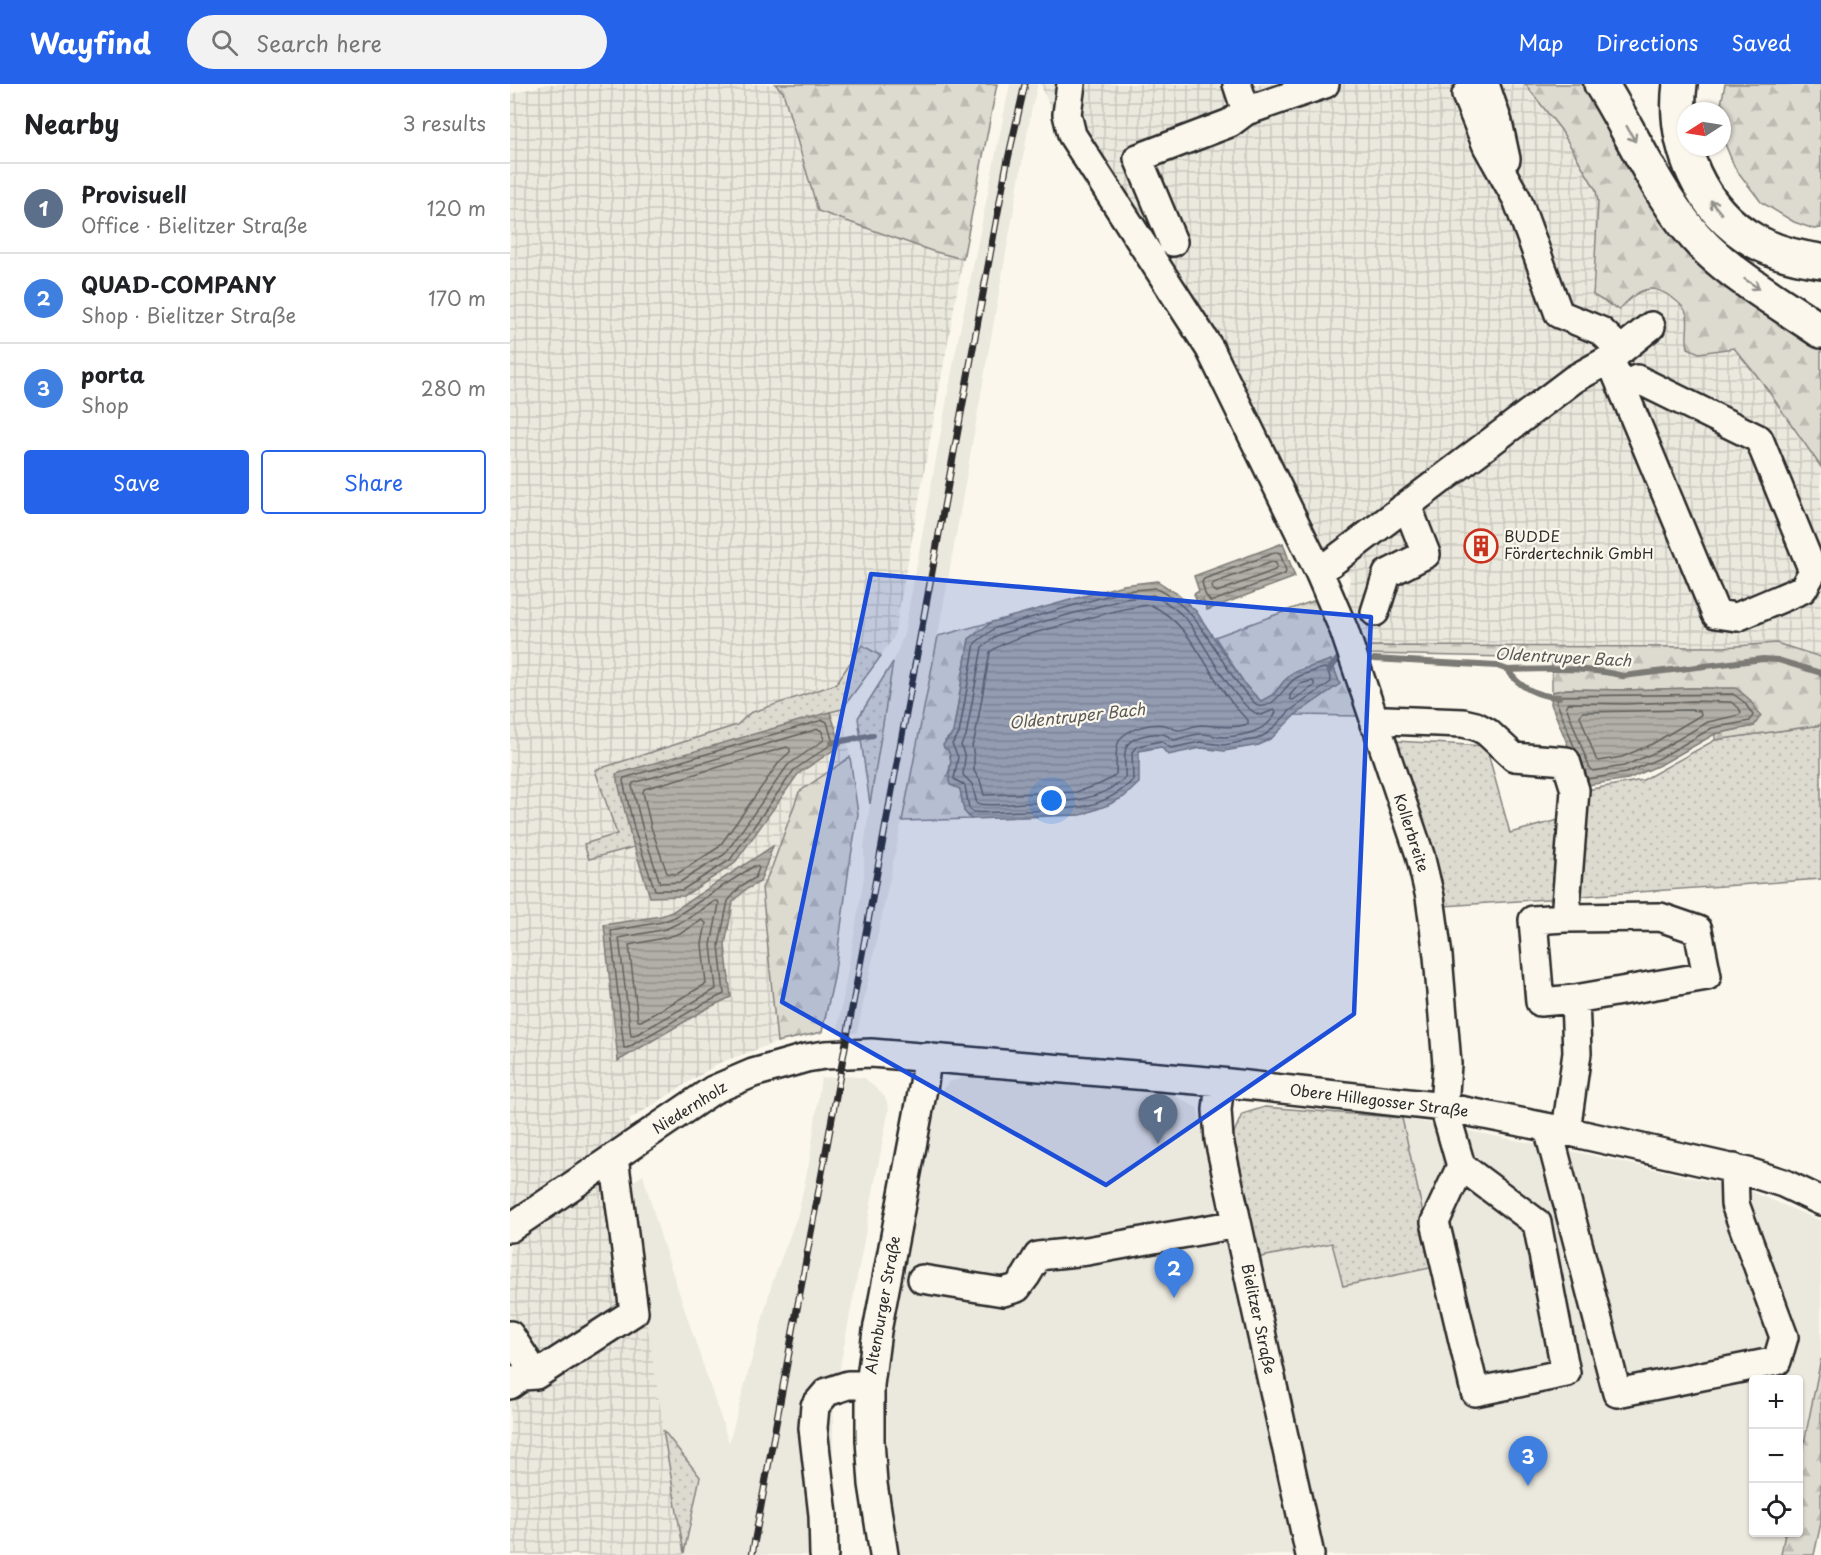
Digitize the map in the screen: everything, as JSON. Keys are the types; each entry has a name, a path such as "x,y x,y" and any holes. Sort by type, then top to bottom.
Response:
{"highway":[{"path":"1601,84 1622,117 1657,182 1679,215 1705,246 1737,274 1821,331"},
{"path":"1680,84 1678,99 1687,156 1698,182 1715,208 1732,225 1775,251 1821,261"}],"street":[{"name":"Kollerbreite","path":"1071,84 1067,114 1072,135 1210,349 1319,572 1344,630 1420,855 1430,897 1438,956 1447,1064 1444,1107"},
{"path":"1237,84 1246,111"},
{"path":"1126,218 1122,179 1138,158 1230,123 1246,111 1325,84"},
{"path":"1475,89 1498,122 1513,189 1559,314 1601,332 1616,354 1621,386 1716,614 1737,617 1803,589 1814,571 1759,439 1637,379 1621,386"},
{"path":"1138,158 1173,243"},
{"path":"1319,572 1574,379 1616,354 1651,326"},
{"path":"1375,612 1387,574 1426,554 1412,518 1404,507"},
{"path":"1374,724 1386,720 1463,723 1487,732 1514,757 1566,761 1575,790 1565,918"},
{"path":"1660,917 1698,930 1707,976 1575,999 1540,1002 1533,920 1565,918 1660,917"},
{"path":"1575,999 1577,1053 1557,1129 1617,1394 1777,1361 1784,1338 1735,1204 1734,1168"},
{"name":"Niedernholz","path":"510,1228 713,1090 753,1073 806,1058 843,1054 871,1053 927,1057"},
{"name":"Obere Hillegosser Straße","path":"927,1057 1220,1082 1444,1107 1734,1168 1783,1183 1821,1201"},
{"name":"Altenburger Straße","path":"884,1555 873,1484 870,1385 877,1331 927,1057"},
{"name":"Bielitzer Straße","path":"1220,1082 1217,1110 1219,1140 1310,1555"},
{"path":"1444,1107 1461,1166 1537,1223 1566,1373 1475,1392 1435,1222 1461,1166"},
{"path":"510,1385 523,1376 536,1375 634,1312 608,1161"},
{"path":"922,1278 1003,1292 1017,1288 1038,1256 1087,1251 1237,1224"},
{"path":"510,1335 536,1375"},
{"path":"824,1555 823,1515 813,1428 815,1406 827,1392 848,1385 870,1385"}],"highlighted area":[{"path":"871,574 1371,617 1354,1014 1106,1185 782,1002"}],"shaded area":[{"path":"548,84 775,84 783,92 818,211 932,251 963,259 894,637 842,709 850,757 799,793 762,888 777,1042 719,1063 629,1120 641,1156 623,1169 625,1187 684,1555 510,1555 510,94"},
{"path":"1010,84 1038,84 1032,107 938,636 857,1033 837,1033 864,877 864,848 893,662 904,634 955,355"},
{"path":"1040,84 1525,84 1561,130 1596,190 1598,202 1593,295 1619,309 1639,292 1650,289 1673,298 1687,315 1686,340 1721,349 1734,348 1762,382 1821,467 1821,657 1776,643 1724,647 1363,646 1348,597 1350,577 1326,549 1311,541 1218,345 1064,138"},
{"path":"976,1074 1168,1091 1197,1108 1294,1555 897,1555 889,1502 886,1398 888,1358 935,1097 949,1082"},
{"path":"848,1076 865,1078 885,1097 889,1108 841,1362 833,1417 833,1475 839,1555 684,1555 700,1477 663,1430 625,1187 643,1175 662,1241 729,1443 773,1280 798,1214 810,1158 821,1078"},
{"path":"1402,1118 1562,1149 1748,1190 1821,1221 1821,1359 1803,1448 1803,1375 1749,1375 1749,1537 1784,1537 1781,1555 1320,1555 1256,1258 1332,1243 1343,1286 1435,1267"}],"green space":[{"path":"775,84 997,84 963,259 932,251 818,211 783,92"},
{"path":"1525,84 1586,84 1737,293 1821,348 1821,467 1762,382 1734,348 1699,353 1688,348 1687,315 1682,306 1672,298 1660,291 1645,290 1633,296 1619,310 1593,295 1598,202 1596,190 1561,130"},
{"path":"1725,84 1821,84 1821,228 1814,229 1794,222 1761,202 1735,168 1730,156 1731,102 1721,102"},
{"path":"1316,600 1337,651 1359,716 1295,715 1339,684 1331,660 1284,681 1274,694 1261,702 1246,686 1215,637"},
{"path":"992,622 969,639 953,733 945,741 951,762 947,776 960,789 964,811 971,819 902,821 938,636"},
{"path":"1776,643 1821,657 1821,725 1715,740 1715,734 1754,726 1713,689 1567,689 1552,692 1552,658 1366,654 1363,646 1724,647"},
{"path":"862,645 881,656 842,709 830,712 630,833 634,847 589,859 584,844 617,834 595,770 737,725 750,713 836,684"},
{"path":"893,662 870,804 858,718"},
{"path":"1821,725 1821,879 1582,896 1581,791 1643,780 1715,740"},
{"path":"1395,741 1486,746 1510,833 1562,819 1562,898 1444,906 1442,880"},
{"path":"850,757 858,814 834,978 822,1032 777,1042 762,888 799,792"},
{"path":"1265,1107 1402,1118 1435,1267 1343,1286 1332,1243 1256,1258 1230,1142 1242,1114"},
{"path":"1821,1359 1821,1523 1814,1555 1781,1555 1784,1537 1803,1537 1803,1448"},
{"path":"663,1430 700,1477 684,1553"}],"water":[{"path":"1283,543 1295,577 1207,610 1203,600 1197,602 1194,594 1199,591 1194,576"},
{"path":"1157,581 1176,593 1196,611 1246,686 1261,701 1274,694 1294,672 1331,660 1340,684 1295,715 1272,738 1259,745 1224,751 1201,748 1168,755 1161,747 1139,751 1139,783 1124,797 1081,815 971,819 964,811 960,789 950,785 950,755 943,745 953,733 969,639 992,622 1123,585"},
{"path":"1736,688 1748,698 1761,715 1754,726 1715,734 1662,764 1628,779 1581,786 1571,753 1551,704 1552,692 1567,689"},
{"path":"830,712 841,745 798,774 734,864 684,896 650,897 630,833 616,774"},
{"path":"773,846 760,882 745,890 733,902 725,945 731,997 706,1009 618,1061 604,925 661,916 672,912"}],"waterway":[{"name":"Oldentruper Bach","path":"1329,670 1338,659"},
{"name":"Oldentruper Bach","path":"1374,659 1497,666 1508,670 1582,670 1623,676 1763,659 1778,660 1821,673"},
{"path":"1508,670 1517,681 1530,690 1551,697 1559,697"},
{"name":"Oldentruper Bach","path":"832,743 873,735"}],"railway":[{"path":"752,1555 1006,168 1025,84"}],"place":[{"name":"BUDDE Fördertechnik GmbH","path":"1481,546"},
{"name":"Provisuell","path":"1158,1144"},
{"name":"QUAD-COMPANY","path":"1174,1298"},
{"name":"porta","path":"1528,1486"}]}
